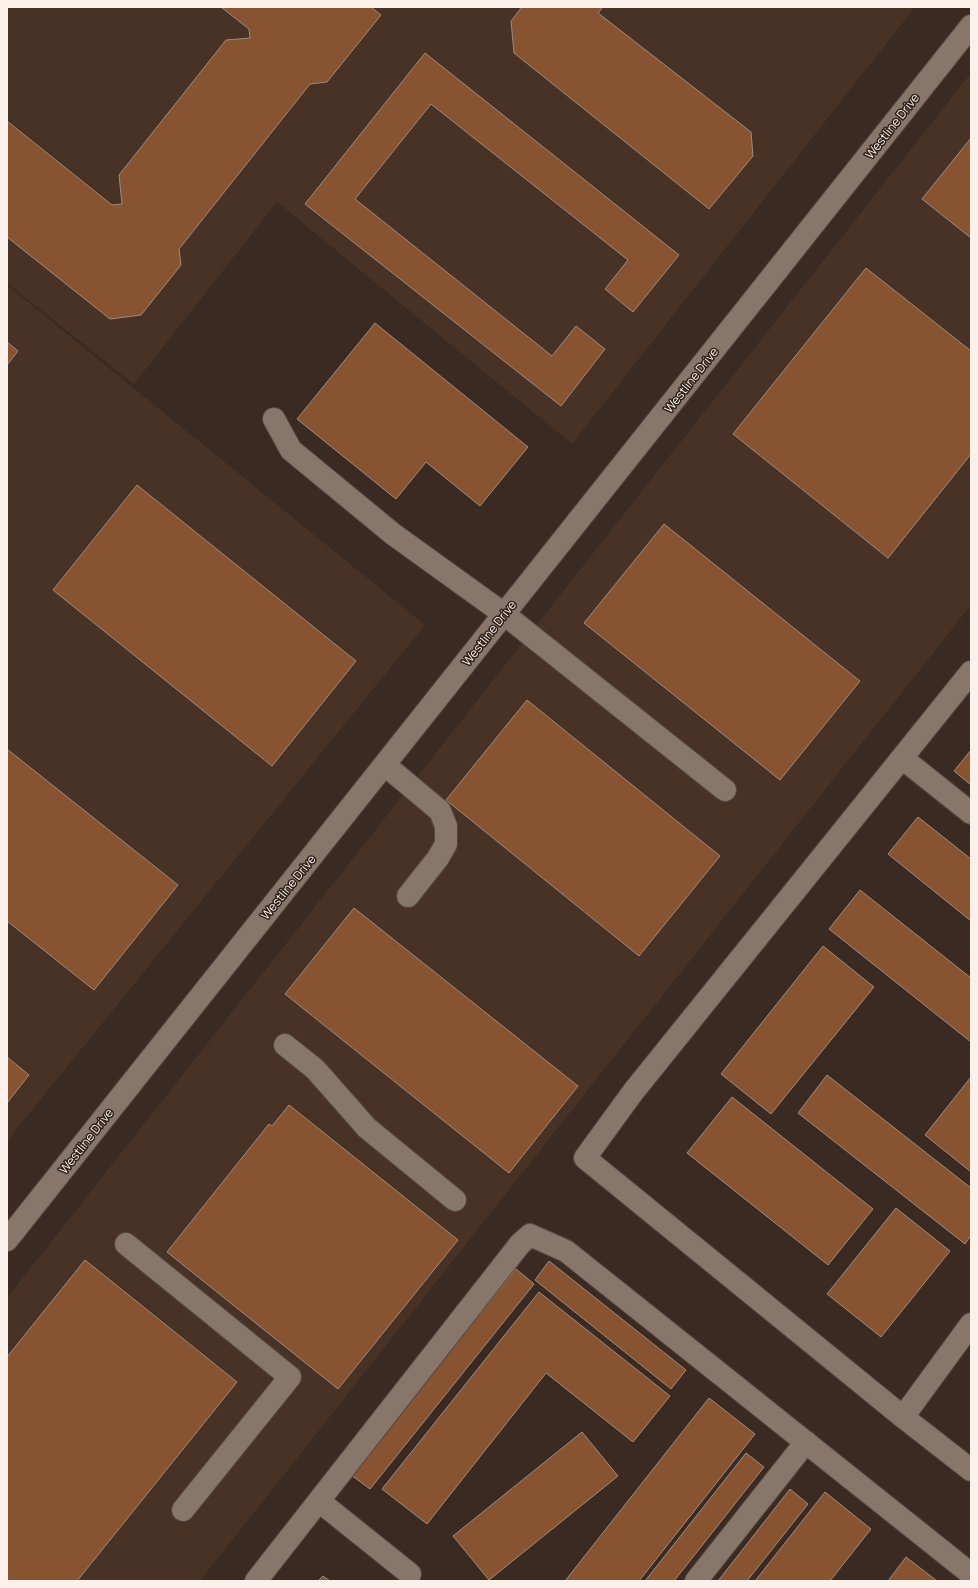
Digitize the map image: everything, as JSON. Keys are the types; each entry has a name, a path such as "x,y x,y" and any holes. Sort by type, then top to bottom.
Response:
{"street":[{"name":"Westline Drive","path":"7,1240 971,26"},
{"path":"274,419 291,450 393,534 504,614 725,790"},
{"path":"971,672 633,1092 585,1158 903,1417 971,1470"},
{"path":"902,758 971,813"},
{"path":"385,765 440,811 446,826 446,844 438,858 408,896"},
{"path":"285,1045 314,1069 367,1128 455,1200"},
{"path":"256,1581 520,1244 530,1235 566,1251 971,1574"},
{"path":"126,1244 290,1377 183,1510"},
{"path":"903,1417 971,1324"},
{"path":"696,1581 806,1442"},
{"path":"319,1501 410,1574"}],"shaded area":[{"path":"7,7 915,7 572,444 277,202 134,384 7,283"},
{"path":"971,73 971,605 200,1581 7,1581 7,1298"},
{"path":"7,285 425,625 7,1141"}],"building":[{"path":"221,7 371,7 381,15 327,82 310,84 179,249 181,265 141,315 110,319 7,237 7,121 112,205 122,204 119,175 226,40 250,38 249,29"},
{"path":"522,7 603,7 598,13 751,132 753,156 709,209 514,53 511,21"},
{"path":"425,53 679,255 633,312 605,289 628,260 431,104 355,199 552,356 576,326 605,349 561,406 305,204"},
{"path":"971,138 971,238 922,199"},
{"path":"866,268 971,351 971,454 888,558 733,434"},
{"path":"375,323 528,447 480,506 426,462 396,499 297,419"},
{"path":"7,342 18,351 7,365"},
{"path":"137,485 356,661 272,766 53,590"},
{"path":"664,524 860,681 780,780 584,623"},
{"path":"527,700 720,856 639,956 446,800"},
{"path":"7,749 178,885 94,990 7,921"},
{"path":"971,750 971,785 954,771"},
{"path":"918,817 971,859 971,921 888,854"},
{"path":"860,890 971,978 971,1042 829,929"},
{"path":"354,908 578,1086 509,1173 285,994"},
{"path":"823,946 874,987 771,1114 721,1074"},
{"path":"7,1057 29,1075 7,1103"},
{"path":"827,1075 971,1188 971,1235 965,1244 798,1113"},
{"path":"971,1077 971,1172 925,1135"},
{"path":"732,1097 873,1209 828,1265 687,1153"},
{"path":"289,1105 458,1240 338,1389 167,1252 269,1124 272,1126"},
{"path":"896,1208 950,1251 881,1337 827,1294"},
{"path":"85,1260 237,1382 77,1581 7,1581 7,1357"},
{"path":"549,1261 686,1370 671,1389 535,1280"},
{"path":"516,1269 534,1284 370,1489 351,1475"},
{"path":"539,1292 670,1396 633,1442 546,1373 427,1524 382,1489"},
{"path":"709,1398 755,1434 639,1581 565,1581"},
{"path":"582,1432 618,1476 489,1580 453,1536"},
{"path":"746,1453 764,1467 674,1581 645,1581"},
{"path":"790,1489 808,1504 747,1581 718,1581"},
{"path":"825,1492 871,1529 830,1581 755,1581"},
{"path":"906,1557 937,1581 888,1581"},
{"path":"323,1576 330,1581 318,1581"}]}
